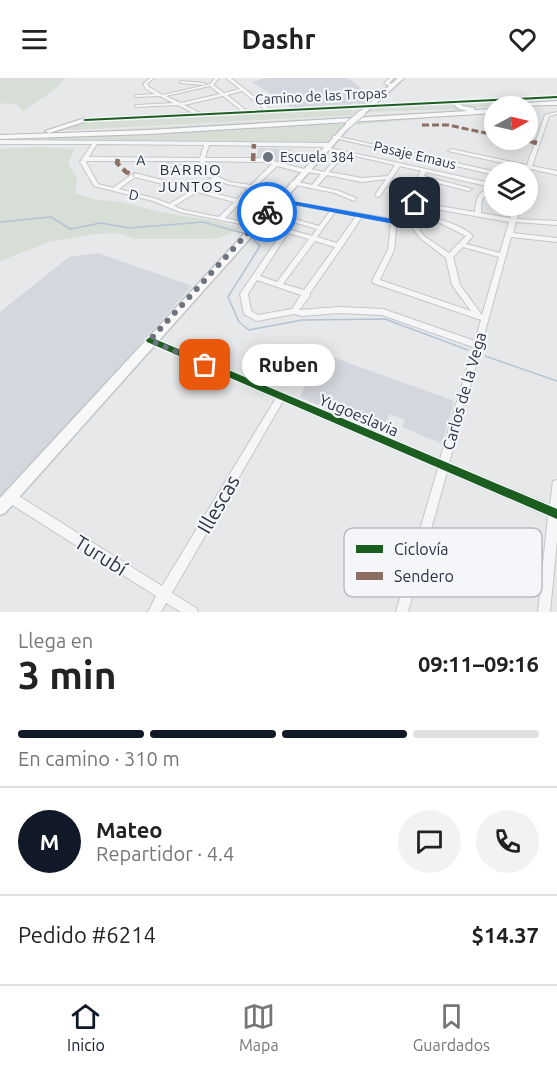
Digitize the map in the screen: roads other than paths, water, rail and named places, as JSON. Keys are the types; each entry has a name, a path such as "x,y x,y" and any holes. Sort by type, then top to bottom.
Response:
{"highway":[{"path":"538,103 556,101"},
{"path":"538,106 556,101"},
{"path":"455,103 461,108 484,110"},
{"path":"0,132 472,109"},
{"path":"0,137 149,132 484,112"},
{"path":"348,125 423,122 484,113"},
{"path":"35,132 59,129 86,120"},
{"path":"26,137 44,138 45,143"}],"main road":[{"path":"0,508 335,136 401,78"}],"street":[{"path":"152,78 145,86 201,115"},
{"path":"137,96 164,95 190,90 212,85 217,78"},
{"path":"228,78 271,112"},
{"path":"392,78 386,84 392,86"},
{"path":"182,80 212,85 247,113"},
{"path":"182,80 201,99"},
{"path":"137,106 179,104 243,90"},
{"path":"555,91 556,101"},
{"name":"Camino de las Tropas","path":"86,120 455,103 556,101"},
{"path":"531,162 548,114 557,113"},
{"name":"Pasaje Emaus","path":"335,136 484,171"},
{"path":"0,142 326,146 344,153 398,165 469,189"},
{"path":"84,159 95,143"},
{"path":"160,143 150,160 252,187"},
{"path":"207,144 202,160 207,174"},
{"path":"360,156 369,144"},
{"path":"390,163 397,151"},
{"path":"451,151 496,162"},
{"path":"313,187 344,153"},
{"name":"A","path":"84,159 262,160 348,178 367,180 390,177"},
{"name":"D","path":"84,159 84,165 94,184 220,219 287,230 340,246"},
{"path":"220,219 276,164"},
{"path":"378,195 398,165"},
{"path":"169,182 183,168"},
{"path":"538,171 557,173"},
{"path":"114,190 134,174 238,201"},
{"path":"422,174 484,184"},
{"path":"422,174 403,212 394,221 391,250 376,282 482,318"},
{"path":"337,192 348,178"},
{"path":"170,206 216,179"},
{"path":"293,183 337,192 354,199"},
{"path":"246,193 394,221"},
{"path":"478,214 479,201 484,194"},
{"path":"406,202 514,220 557,223"},
{"path":"279,284 334,210"},
{"path":"403,212 440,221 467,233 470,236 449,257"},
{"path":"403,212 420,235 449,257 456,285 482,318"},
{"path":"266,213 320,228"},
{"path":"294,311 360,215"},
{"name":"Carlos de la Vega","path":"426,528 477,345 482,318 515,216"},
{"path":"287,230 243,297 249,314 265,319 294,311 302,314 339,310 383,312 477,345"},
{"path":"510,235 557,240"},
{"path":"463,245 503,256"},
{"path":"255,277 307,294"},
{"name":"Yugoeslavia","path":"150,340 556,514"},
{"name":"Illescas","path":"154,612 281,397"},
{"path":"544,612 556,514 557,485"},
{"name":"Turubí","path":"10,497 192,612"},
{"name":"Carlos de la Vega","path":"402,612 406,597"}],"waterway":[{"path":"0,222 51,217 70,229 101,223 129,228 203,222 246,234"},
{"path":"250,236 260,246 228,297 239,322 249,330 302,320 385,319 468,350"},
{"path":"485,356 557,381"}],"place":[{"name":"Escuela 384","path":"268,157"},
{"name":"Ruben","path":"205,365"}],"district":[{"name":"BARRIO JUNTOS","path":"191,178"}]}
